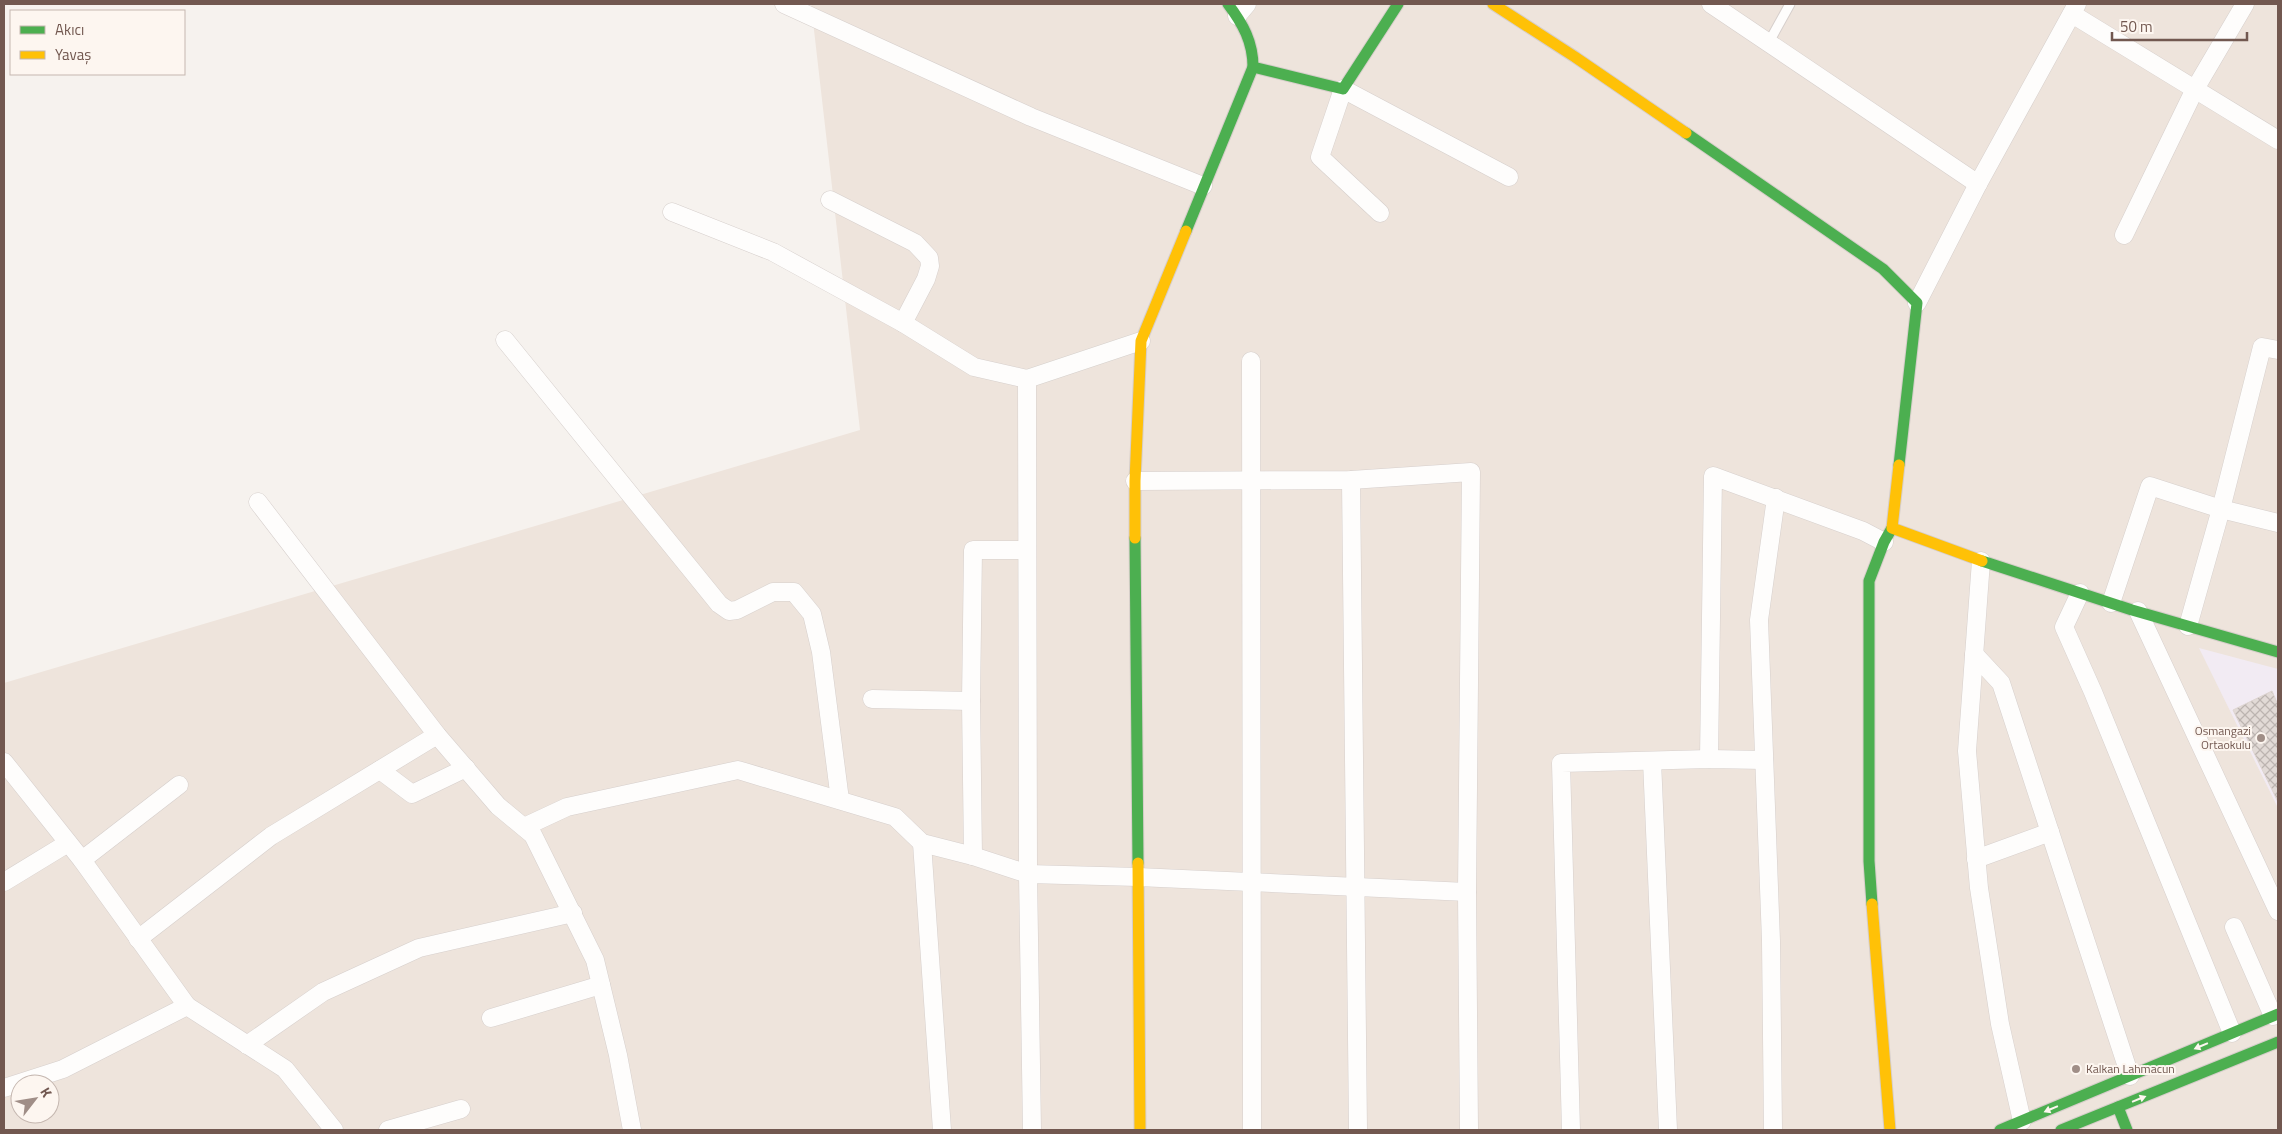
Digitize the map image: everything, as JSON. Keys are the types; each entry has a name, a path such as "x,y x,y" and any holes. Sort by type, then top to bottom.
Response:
{"street":[{"path":"784,4 1030,117 1203,186"},
{"path":"1380,213 1320,157 1343,89 1398,4"},
{"path":"1493,4 1575,57 1883,269 1917,303"},
{"path":"1711,4 1978,184"},
{"path":"2124,235 2195,89 2245,4"},
{"path":"1140,1130 1135,482 1140,341 1253,68 1252,42 1238,8"},
{"path":"1890,1130 1869,862 1869,580 1888,535 1917,303 1978,184 2075,9 2195,89 2278,140"},
{"path":"1253,68 1343,89 1509,177"},
{"path":"830,200 915,244 929,258 930,266 926,279 903,323"},
{"path":"672,212 774,252 903,323 974,366 1027,379 1140,341"},
{"path":"506,340 719,604 729,611 737,610 774,592 794,592 812,614 820,652 840,800"},
{"path":"2188,626 2221,508 2262,347 2278,350"},
{"path":"1251,361 1252,1130"},
{"path":"1027,379 1028,874 1032,1130"},
{"path":"1135,482 1351,480 1471,472 1467,892 1469,1130"},
{"path":"1709,759 1713,476 1863,531 1888,535 1980,561 2111,603 2278,652"},
{"path":"1351,480 1358,1130"},
{"path":"2111,603 2150,486 2278,523"},
{"path":"1773,1130 1771,941 1759,620 1776,498"},
{"path":"258,502 437,735 498,806 533,835 595,960 618,1055 632,1130"},
{"path":"973,856 971,701 973,550 1026,550"},
{"path":"1980,561 1967,751 1979,888 2000,1024 2022,1121"},
{"path":"2080,593 2064,627 2093,692 2232,1033"},
{"path":"2138,611 2278,911"},
{"path":"1974,654 2001,682 2130,1076"},
{"path":"872,699 971,701"},
{"path":"138,939 271,836 437,735"},
{"path":"1571,1130 1562,763 1709,759 1764,760"},
{"path":"1652,760 1668,1130"},
{"path":"4,762 82,860 187,1006 285,1069 334,1130"},
{"path":"380,770 412,794 466,768"},
{"path":"524,827 567,807 738,770 895,817 922,843 973,856 1028,874 1138,877 1467,892"},
{"path":"82,860 180,784"},
{"path":"1976,859 2050,832"},
{"path":"4,882 68,843"},
{"path":"922,843 942,1130"},
{"path":"247,1045 323,992 419,948 573,913"},
{"path":"2000,1130 2275,1015 2234,927"},
{"path":"490,1018 601,984"},
{"path":"4,1088 63,1069 187,1006"},
{"path":"2061,1130 2278,1042"},
{"path":"2118,1107 2127,1130"},
{"path":"388,1130 461,1109"}],"lane":[{"path":"1769,42 1790,4"}],"shaded area":[{"path":"811,4 2278,4 2278,1130 4,1130 4,683 860,430"},
{"name":"Osmangazi Ortaokulu","path":"2199,648 2278,669 2278,808"}],"building":[{"path":"2272,691 2278,705 2278,802 2233,710"}],"traffic: fast":[{"path":"1186,231 1253,67 1249,41 1228,4"},
{"path":"1253,67 1343,89 1398,4"},
{"path":"1686,133 1883,269 1917,303 1899,465"},
{"path":"1872,904 1869,861 1869,581 1884,542 1892,528"},
{"path":"1135,538 1138,863"},
{"path":"1982,561 2132,610 2278,652"},
{"path":"2000,1130 2278,1014"},
{"path":"2061,1130 2278,1042"},
{"path":"2118,1107 2127,1130"}],"traffic: slow":[{"path":"1493,4 1575,57 1686,133"},
{"path":"1135,538 1135,481 1141,341 1186,231"},
{"path":"1899,465 1892,528 1982,561"},
{"path":"1138,863 1140,1130"},
{"path":"1872,904 1890,1130"}],"place":[{"name":"Osmangazi Ortaokulu","path":"2261,738"},
{"name":"Kalkan Lahmacun","path":"2076,1069"}]}
